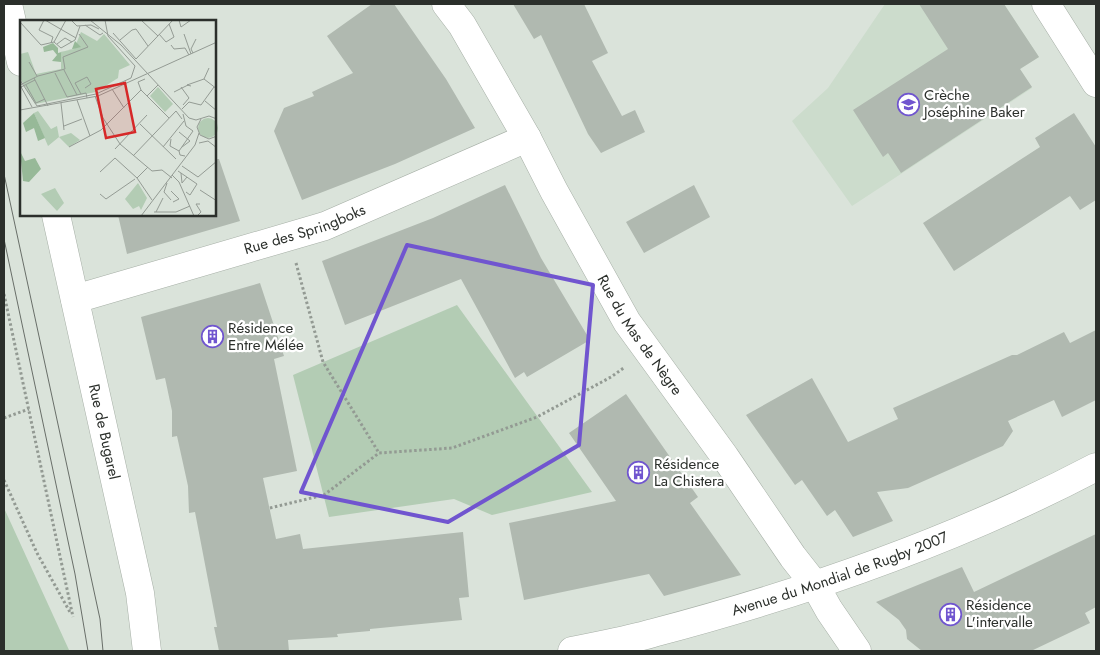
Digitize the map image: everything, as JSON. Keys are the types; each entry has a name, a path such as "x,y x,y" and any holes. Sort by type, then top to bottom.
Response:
{"street":[{"path":"8,4 20,58"},
{"name":"Rue du Mas de Nègre","path":"446,4 462,25 527,138 554,191 622,313 815,586 857,651"},
{"path":"1046,4 1096,83"},
{"name":"Rue des Springboks","path":"75,299 324,226 527,138"},
{"name":"Rue de Bugarel","path":"56,216 140,593 147,651"},
{"name":"Avenue du Mondial de Rugby 2007","path":"572,651 652,634 815,586 994,516 1096,467"}],"path":[{"path":"287,237 299,272 323,362 379,453"},
{"path":"4,294 73,617 37,553 4,480"},
{"path":"270,508 324,495 379,453 452,448 537,417 611,377 647,350"},
{"path":"4,418 29,409"}],"highlighted area":[{"path":"407,245 593,285 579,445 448,522 301,492"}],"shaded area":[{"name":"Crèche Joséphine Baker","path":"885,4 1004,4 1039,57 1020,69 1032,88 852,206 792,121 828,88"},
{"path":"457,305 592,492 492,515 454,499 329,517 293,375"},
{"path":"4,508 69,650 69,651 4,651"}],"building":[{"path":"372,4 394,4 446,79 475,128 395,164 302,200 274,131 284,108 314,96 312,92 353,73 327,36"},
{"path":"513,4 584,4 608,53 592,61 622,116 635,110 645,132 601,153 588,134 541,35 534,39"},
{"path":"919,4 1004,4 1039,57 1020,69 1032,87 901,173 888,153 883,157 853,110 948,49"},
{"path":"1074,113 1096,147 1096,200 1080,210 1070,196 954,271 923,223 1040,147 1035,138"},
{"path":"216,159 219,159 240,221 127,254 118,216 216,216"},
{"path":"505,185 541,258 590,340 527,377 524,372 515,378 461,279 345,325 322,261 433,218"},
{"path":"694,185 710,217 644,253 626,222"},
{"path":"260,283 284,356 274,359 297,471 263,478 276,539 300,534 303,549 463,532 469,597 459,598 462,620 370,629 370,631 337,634 338,637 288,640 289,651 219,651 214,627 217,627 195,512 189,513 188,486 177,436 172,437 172,411 165,378 156,380 141,317"},
{"path":"1096,330 1096,400 1062,417 1054,400 1008,421 1013,431 1003,446 908,488 877,492 893,521 853,537 835,510 827,516 802,480 795,485 746,415 812,378 848,442 898,419 893,408 1012,355 1017,355 1064,332 1070,343"},
{"name":"Résidence La Chistera","path":"626,394 698,497 690,503 741,575 664,596 649,574 524,600 509,523 616,501 569,433"},
{"path":"1096,534 1096,607 1085,613 1090,623 1031,651 922,651 907,639 906,630 899,620 876,602 962,567 974,592"}],"tram line":[{"path":"4,174 100,619 103,651"},
{"path":"4,239 75,574 88,651"}],"place":[{"name":"Crèche Joséphine Baker","path":"908,104"},
{"name":"Résidence Entre Mélée","path":"212,337"},
{"name":"Résidence La Chistera","path":"638,473"},
{"name":"Résidence L'intervalle","path":"950,614"}]}
